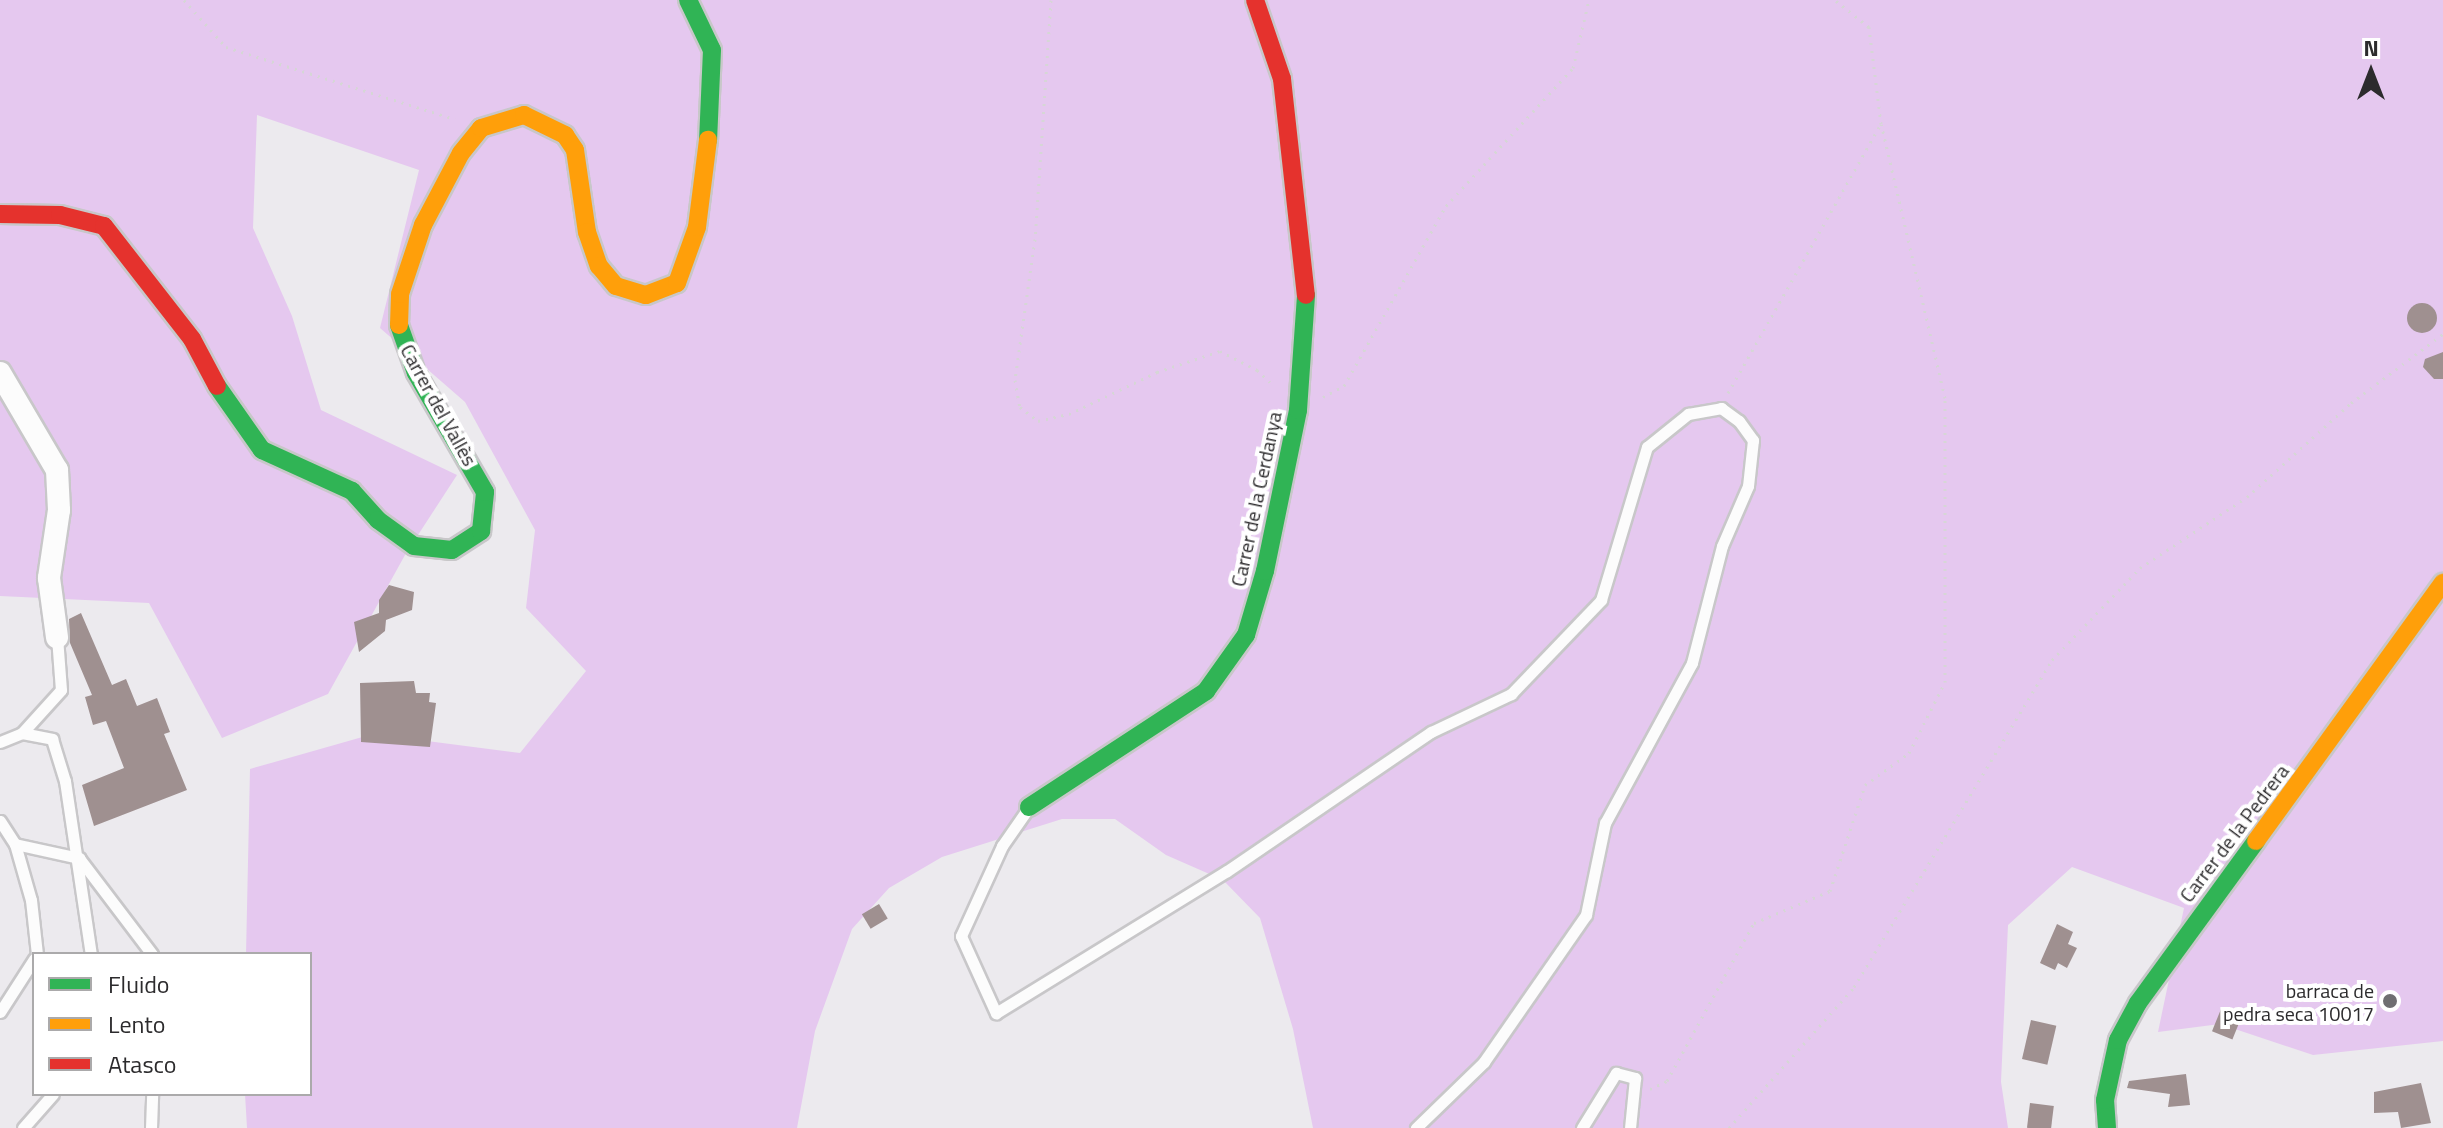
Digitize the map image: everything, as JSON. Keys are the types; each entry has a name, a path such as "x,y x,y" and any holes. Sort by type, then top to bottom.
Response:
{"street":[{"path":"481,128 524,115 565,135 581,165 587,232 599,266 616,286 646,295 677,283 697,227 714,97 712,50 688,0"},
{"name":"Carrer de la Cerdanya","path":"1029,807 1206,691 1226,670 1246,635 1265,571 1298,410 1306,294 1290,142 1271,35 1255,0"},
{"name":"Carrer del Vallès","path":"0,214 60,215 104,226 192,339 226,403 262,450 352,491 386,527 414,546 452,550 481,531 485,492 416,373 398,323 406,271 423,225 461,153 481,128"},
{"path":"0,373 57,470 59,510 49,578 57,637"},
{"name":"Carrer de la Pedrera","path":"2107,1128 2105,1100 2118,1040 2138,1003 2443,583"}],"lane":[{"path":"1029,807 1002,846 961,936 996,1013 1227,871 1431,732 1511,694 1601,600 1625,505 1647,447 1688,414 1721,408 1753,440 1748,486 1722,546 1692,663 1605,823 1586,915 1484,1062 1416,1128"},
{"path":"0,742 22,733 61,690 57,637"},
{"path":"22,733 52,739 79,858 82,916 91,952"},
{"path":"0,821 15,844 31,900 36,952"},
{"path":"15,844 79,858 150,952"},
{"path":"0,1012 32,962"},
{"path":"1582,1128 1616,1073 1635,1078 1636,1097 1630,1128"},
{"path":"23,1128 51,1096"},
{"path":"151,1128 152,1096"}],"path":[{"path":"184,0 226,47 481,128"},
{"path":"1051,0 1035,239 1015,380 1020,407 1038,421 1069,414 1157,372 1220,351 1257,370 1298,410 1344,386 1446,206 1573,68 1589,0"},
{"path":"1636,1097 1667,1081 1754,923 1830,891 1865,785 1909,753 1945,682 1945,398 1881,124 1869,27 1835,0"},
{"path":"1721,408 1881,124"},
{"path":"1729,1128 1854,987 2052,660 2140,568 2247,497 2351,403 2443,334"}],"shaded area":[{"path":"0,0 2443,0 2443,1041 2313,1055 2220,1024 2158,1032 2184,908 2072,867 2008,925 2001,1082 2008,1128 1313,1128 1293,1029 1260,918 1223,880 1166,855 1115,819 1062,819 942,857 889,888 852,929 815,1031 797,1128 247,1128 245,1096 312,1096 312,952 246,952 250,769 373,734 520,753 586,671 526,608 535,530 465,402 380,328 419,170 257,115 253,228 292,316 321,410 457,475 405,555 328,694 222,738 149,603 0,596"}],"building":[{"path":"2422,303 2432,308 2437,318 2432,328 2422,333 2412,328 2407,318 2412,308"},
{"path":"2443,352 2443,379 2434,379 2423,367 2425,359"},
{"path":"389,585 414,592 412,610 386,620 385,631 359,652 354,622 379,613 379,600"},
{"path":"81,613 112,685 126,679 137,706 157,698 170,732 164,734 187,790 94,826 82,785 124,768 106,721 93,725 85,697 92,695 70,643 69,619"},
{"path":"414,681 416,693 430,693 429,702 436,703 430,747 361,742 360,683"},
{"path":"879,904 888,919 871,929 862,914"},
{"path":"2057,924 2073,932 2068,944 2077,948 2067,968 2058,963 2055,970 2040,963"},
{"path":"2221,1009 2241,1017 2232,1039 2212,1031"},
{"path":"2031,1020 2056,1026 2047,1065 2022,1059"},
{"path":"2186,1074 2190,1105 2168,1107 2170,1094 2127,1088 2129,1081"},
{"path":"2421,1083 2431,1123 2401,1128 2398,1112 2374,1113 2374,1092"},
{"path":"2030,1103 2054,1106 2051,1128 2027,1128"}],"traffic: fast":[{"path":"688,0 712,50 708,140"},
{"path":"1029,807 1206,691 1246,635 1265,571 1298,410 1306,295"},
{"path":"217,386 262,450 352,491 378,520 414,546 452,550 481,531 485,492 416,373 399,325"},
{"path":"2107,1128 2105,1100 2118,1040 2138,1003 2256,841"}],"traffic: slow":[{"path":"399,325 400,294 423,225 461,153 481,128 524,115 565,135 575,150 587,232 599,266 616,286 646,295 677,283 697,227 708,140"},
{"path":"2256,841 2443,583"}],"traffic: jam":[{"path":"1255,0 1282,79 1306,295"},
{"path":"0,214 60,215 104,226 192,339 217,386"}],"place":[{"name":"barraca de pedra seca 10017","path":"2390,1001"}]}
